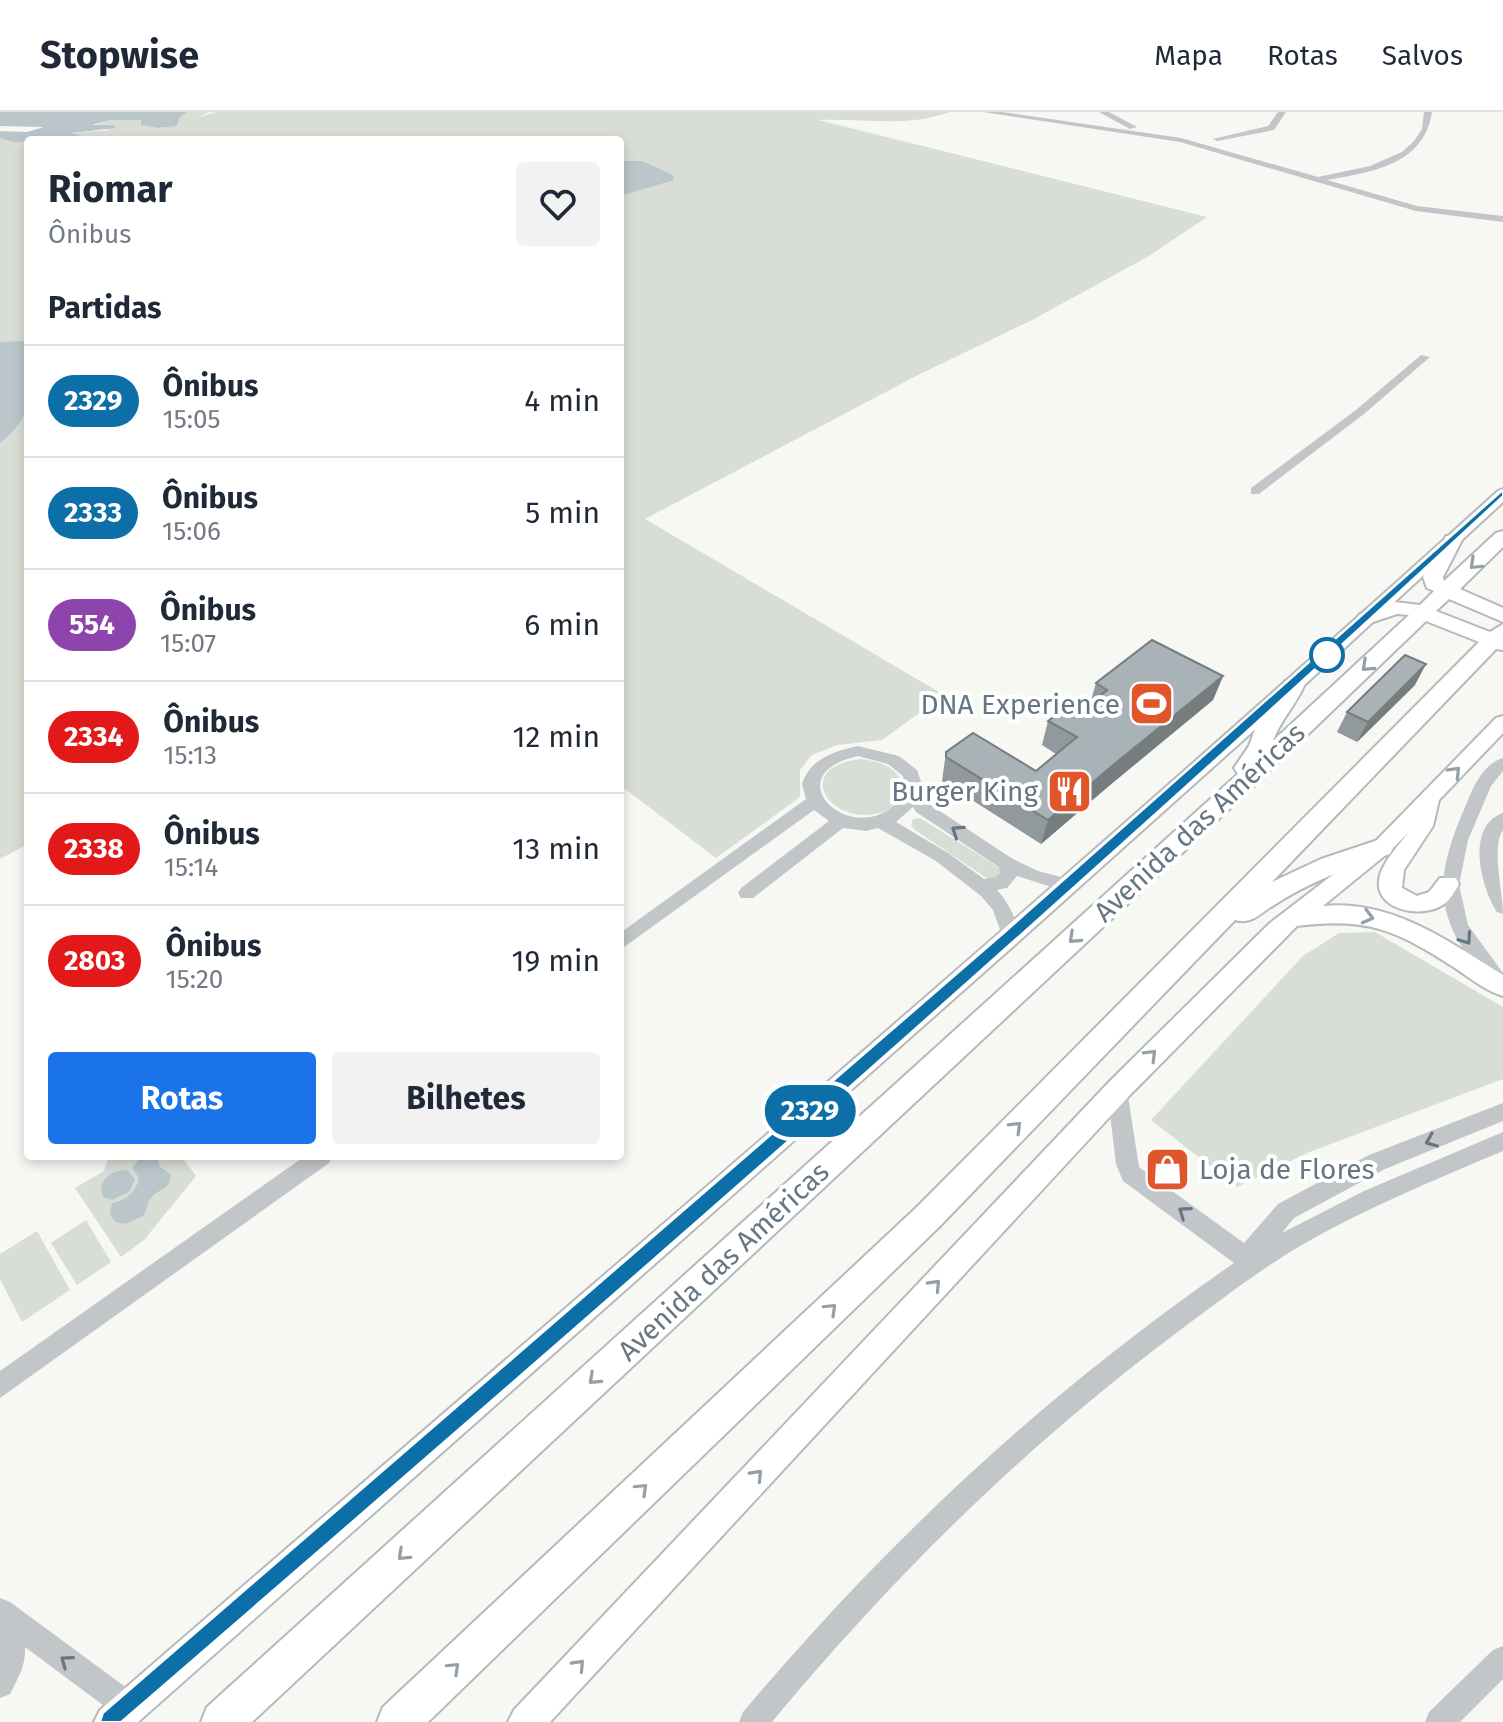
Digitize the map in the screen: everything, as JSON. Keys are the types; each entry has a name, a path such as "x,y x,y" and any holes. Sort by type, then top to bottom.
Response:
{"highway":[{"name":"Avenida das Américas","path":"222,1722 1247,779 1503,537"},
{"path":"1435,602 1433,577 1453,540"},
{"path":"1435,602 1501,632"},
{"path":"1367,618 1435,602 1501,632"},
{"path":"398,1722 929,1216 1501,632"},
{"path":"1247,779 1247,764 1260,747 1268,724 1284,706 1293,686"},
{"path":"1192,950 1222,932 1262,898 1345,857 1381,848"}],"main road":[{"name":"Avenida das Américas","path":"120,1715 1010,936 1293,686 1503,494"},
{"path":"526,1722 1117,1090 1245,960 1291,918 1381,848 1503,722"},
{"path":"1429,799 1430,815 1425,826 1390,873 1389,885 1393,895 1402,901 1420,904 1438,898 1448,884"},
{"path":"1291,918 1346,912 1375,918 1430,943 1503,986"}],"street":[{"path":"987,112 1181,140 1382,198 1440,212 1503,219"},
{"path":"1103,112 1151,135"},
{"path":"1181,140 1219,141 1271,128 1282,112"},
{"path":"1315,179 1363,171 1412,150 1427,126 1428,112"},
{"path":"1046,120 1072,115"},
{"path":"1062,118 1135,129"},
{"path":"1219,141 1229,155"},
{"path":"1359,184 1363,171"},
{"path":"1331,177 1359,184 1382,198"},
{"path":"1255,491 1360,412 1425,357"},
{"path":"1010,936 1004,914 995,899 900,830 881,822 842,820 822,809 810,790 811,778 817,767 828,759 858,751 890,758 911,776 922,808 1007,864 1033,876 1067,885"},
{"path":"1503,763 1492,770 1456,843 1448,884 1456,924 1503,986"},
{"path":"1477,798 1503,774"},
{"path":"881,822 904,810 914,791"},
{"path":"624,940 815,801"},
{"path":"1503,819 1491,834 1493,888 1503,907"},
{"path":"747,893 842,820"},
{"path":"980,886 1001,883 1009,875 1007,864"},
{"path":"1117,1090 1131,1174 1250,1260"},
{"path":"1250,1260 1286,1211 1377,1162 1503,1112"},
{"path":"753,1722 898,1555 1016,1444 1120,1359 1250,1260 1392,1189 1503,1141"},
{"path":"0,1386 316,1160"},
{"path":"5,1616 120,1715"},
{"path":"0,1684 12,1661 5,1616"},
{"path":"1439,1722 1503,1660"}],"shaded area":[{"path":"0,112 187,112 180,117 177,126 158,128 141,125 141,120 110,120 92,125 114,125 116,128 70,133 82,136 24,136 24,142 0,138 0,131 27,132 44,127 0,126"},
{"path":"187,112 209,112 196,118 216,112 950,112 901,121 818,120 1207,217 1149,256 1034,319 918,375 645,519 944,695 882,740 837,745 812,755 800,770 800,796 716,858 624,788 624,136 81,136 68,133 111,130 92,126 110,120 142,120 142,125 158,128 177,126 179,117"},
{"path":"0,138 24,141 24,846 0,859"},
{"path":"624,161 642,161 673,175 674,180 624,195"},
{"path":"24,341 24,414 0,443 0,342"},
{"path":"860,759 875,761 898,775 904,789 895,807 874,814 855,814 839,808 828,798 823,786 826,775 838,765"},
{"path":"920,818 1000,868 1001,879 988,879 915,830 911,825 913,819"},
{"path":"1375,932 1503,1007 1503,1079 1307,1153 1237,1187 1151,1120 1303,956 1339,933"},
{"path":"108,1160 184,1160 196,1176 144,1240 121,1257 75,1188 104,1171"},
{"path":"138,1160 158,1160 159,1166 170,1174 169,1184 151,1198 143,1216 126,1224 115,1222 110,1214 112,1203 133,1192 139,1178 132,1168"},
{"path":"127,1170 135,1179 129,1192 112,1200 103,1197 101,1188 107,1177"},
{"path":"86,1220 111,1262 77,1285 51,1243"},
{"path":"37,1231 70,1290 22,1322 0,1279 0,1254"}],"building":[{"path":"1152,640 1223,676 1048,820 946,757 946,752 973,733 1036,771 1077,737 1048,721 1069,705 1081,711 1107,690 1096,683"},
{"path":"1405,655 1426,664 1368,722 1347,712"}],"bus line":[{"name":"2329","path":"112,1722 1010,936 1293,686 1503,494"}],"place":[{"name":"DNA Experience","path":"1151,704"},
{"name":"Burger King","path":"1069,791"},
{"name":"Loja de Flores","path":"1168,1169"}]}
